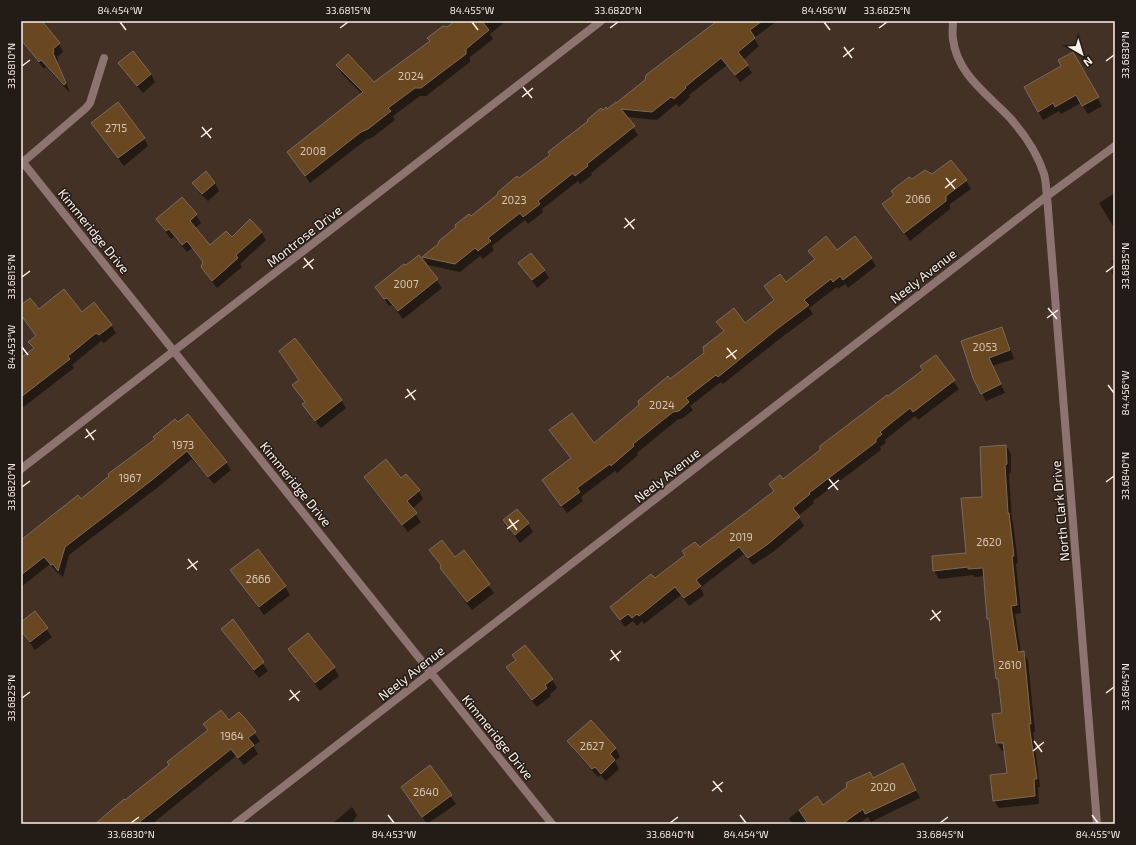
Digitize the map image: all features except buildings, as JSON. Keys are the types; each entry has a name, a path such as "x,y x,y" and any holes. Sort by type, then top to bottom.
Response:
{"street":[{"name":"Montrose Drive","path":"21,469 601,21"},
{"name":"North Clark Drive","path":"953,21 952,39 958,61 984,94 1011,119 1018,128 1039,162 1044,176 1047,196 1098,824"},
{"path":"22,161 86,108 90,103 104,58"},
{"name":"Neely Avenue","path":"235,824 1047,196 1115,146"},
{"name":"Kimmeridge Drive","path":"22,161 552,824"}]}
